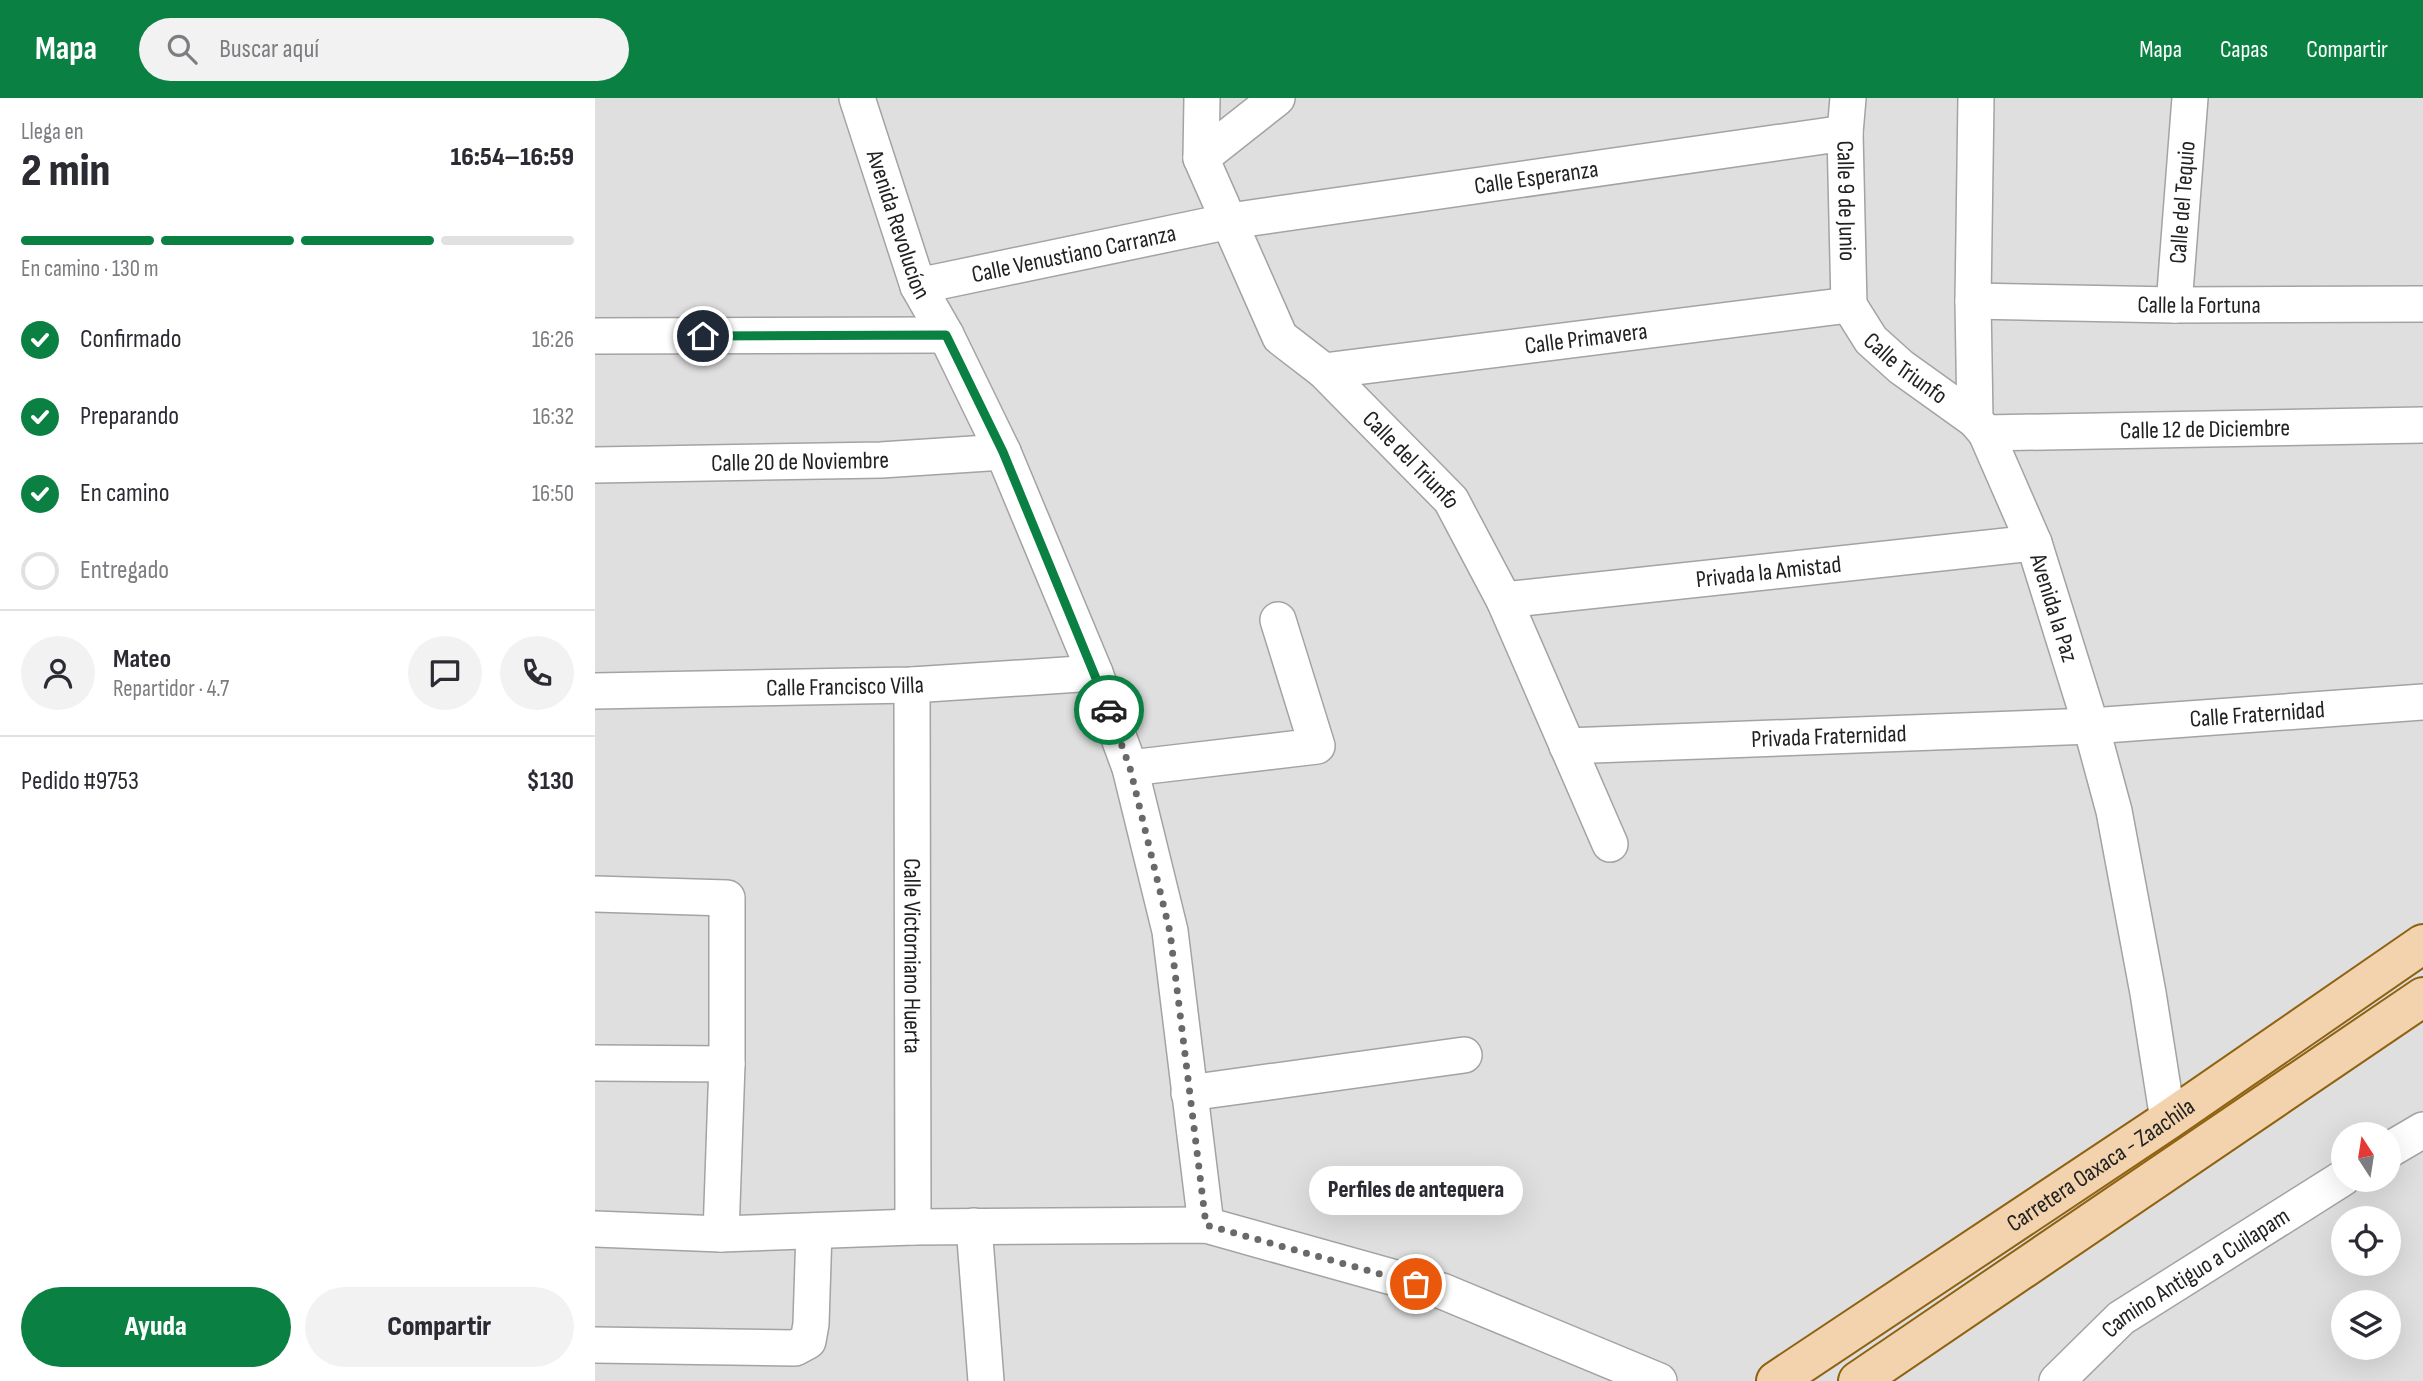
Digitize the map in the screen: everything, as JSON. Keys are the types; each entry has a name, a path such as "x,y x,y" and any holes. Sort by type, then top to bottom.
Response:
{"main road":[{"name":"Carretera Oaxaca - Zaachila","path":"1776,1381 2168,1121 2423,944"},
{"name":"Carretera Oaxaca - Zaachila","path":"1858,1381 2423,997"}],"street":[{"name":"Avenida Revolucíon","path":"857,98 918,286 946,335 1003,452 1095,673 1130,768 1170,932 1206,1225"},
{"name":"Calle del Triunfo","path":"1202,98 1201,158 1280,338 1324,371 1451,500 1504,600 1610,844"},
{"path":"1201,158 1277,98"},
{"name":"Calle 9 de Junio","path":"1848,98 1845,133 1849,305"},
{"name":"Avenida la Paz","path":"1976,98 1973,301 1980,427 2034,543 2091,726 2114,811 2148,993 2168,1121"},
{"name":"Calle del Tequio","path":"2173,305 2190,98"},
{"name":"Calle Esperanza","path":"1230,221 1845,133"},
{"name":"Calle Venustiano Carranza","path":"918,286 1230,221"},
{"name":"Calle la Fortuna","path":"1973,301 2173,305 2423,304"},
{"name":"Calle Primavera","path":"1324,371 1849,305"},
{"name":"Calle Triunfo","path":"1849,305 1871,340 1901,367 1980,427"},
{"path":"595,336 946,335"},
{"name":"Calle 12 de Diciembre","path":"1980,427 2423,425"},
{"name":"Calle 20 de Noviembre","path":"595,465 881,460 1003,452"},
{"name":"Privada la Amistad","path":"1504,600 2034,543"},
{"path":"1130,768 1317,746 1278,620"},
{"name":"Calle Francisco Villa","path":"595,691 912,685 1095,673"},
{"name":"Calle Victorniano Huerta","path":"912,685 913,1227"},
{"name":"Calle Fraternidad","path":"2091,726 2423,702"},
{"name":"Privada Fraternidad","path":"1567,746 2091,726"},
{"path":"595,894 727,898 727,1064 721,1234"},
{"path":"1189,1093 1464,1055"},
{"path":"595,1063 727,1064"},
{"path":"2401,1143 2423,1130"},
{"name":"Camino Antiguo a Cuilapam","path":"2057,1381 2121,1318 2331,1186"},
{"path":"595,1229 721,1234 913,1227 1206,1225 1442,1291 1659,1381"},
{"path":"974,1226 986,1381"},
{"path":"595,1345 795,1348 808,1341 811,1324 814,1231"}],"shaded area":[{"path":"595,98 2423,98 2423,1381 595,1381"}],"way so far":[{"path":"1109,710 1130,768 1170,932 1206,1225 1416,1284"}],"place":[{"name":"Perfiles de antequera","path":"1416,1284"}],"route":[{"path":"703,336 946,335 1003,452 1109,710"}]}
